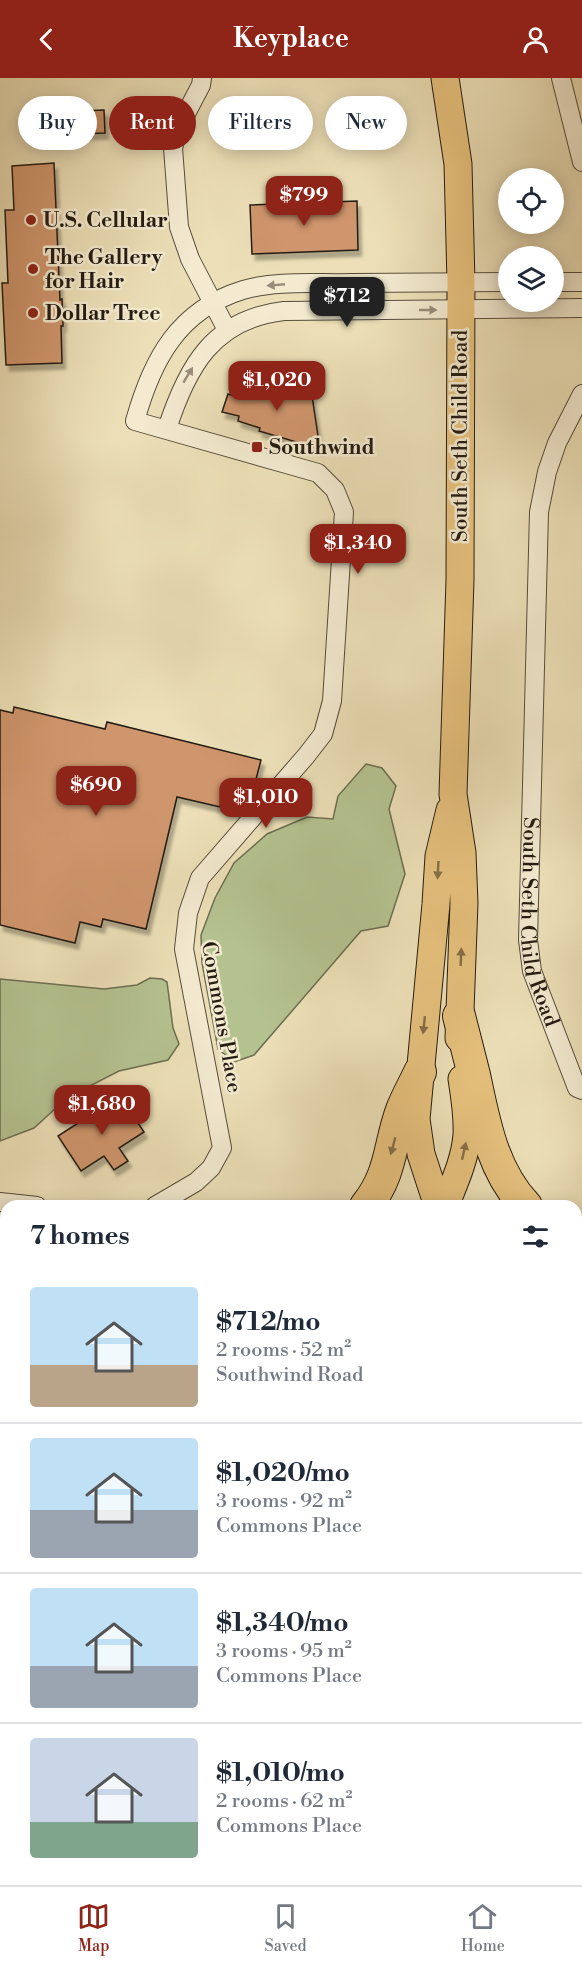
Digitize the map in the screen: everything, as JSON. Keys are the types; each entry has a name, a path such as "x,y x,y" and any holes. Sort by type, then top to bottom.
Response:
{"highway":[{"path":"459,1016 488,1140 500,1169 521,1200"},
{"path":"371,1200 386,1172 401,1111 420,1072"}],"main road":[{"name":"South Seth Child Road","path":"445,78 458,164 461,282 460,580 453,794 462,853 464,903 459,1016 460,1057 467,1121 467,1137 458,1174 447,1200"},
{"name":"South Seth Child Road","path":"436,1200 417,1138 416,1119 439,855 453,794"}],"street":[{"path":"202,78 201,85 179,127 173,148 176,193 182,238 211,303 227,330"},
{"path":"561,78 582,162"},
{"path":"211,303 244,290 283,284 498,282"},
{"path":"564,282 582,282"},
{"name":"Commons Place","path":"165,1200 196,1182 211,1168 222,1148 184,949 188,913 200,878 323,734 332,701 344,512 335,490 318,473 216,446 135,421 144,390 164,348 182,326 211,303"},
{"path":"167,429 177,396 187,375 214,341 242,321 262,313 582,308"},
{"name":"South Seth Child Road","path":"582,394 547,472 540,512 528,940 532,971 577,1088 582,1090"}],"green space":[{"path":"366,764 382,768 396,786 389,809 405,874 388,926 361,931 254,1055 234,1062 218,1049 202,963 201,935 215,898 234,863 267,834 307,817 333,819 338,796"},
{"path":"150,978 167,982 173,1028 179,1044 168,1060 119,1071 68,1097 34,1128 0,1141 0,979 104,989 137,985"}],"building":[{"path":"97,110 104,110 105,133 97,133"},
{"path":"54,163 60,300 62,299 62,363 6,365 2,283 8,283 5,210 14,210 12,166"},
{"path":"357,201 358,250 252,254 250,205"},
{"path":"257,380 312,396 320,449 259,431 260,428 238,421 239,416 222,412 228,394 244,399 249,382 256,384"},
{"path":"14,707 105,729 107,722 261,760 254,787 233,810 177,797 146,929 103,919 101,927 80,922 75,943 0,925 0,710 13,713"},
{"path":"124,1102 144,1132 119,1148 128,1161 114,1170 104,1156 81,1171 58,1136 86,1118 84,1115 102,1104 107,1113"}],"place":[{"name":"U.S. Cellular","path":"31,220"},
{"name":"The Gallery for Hair","path":"33,269"},
{"name":"Dollar Tree","path":"33,313"},
{"name":"Southwind","path":"257,447"}]}
